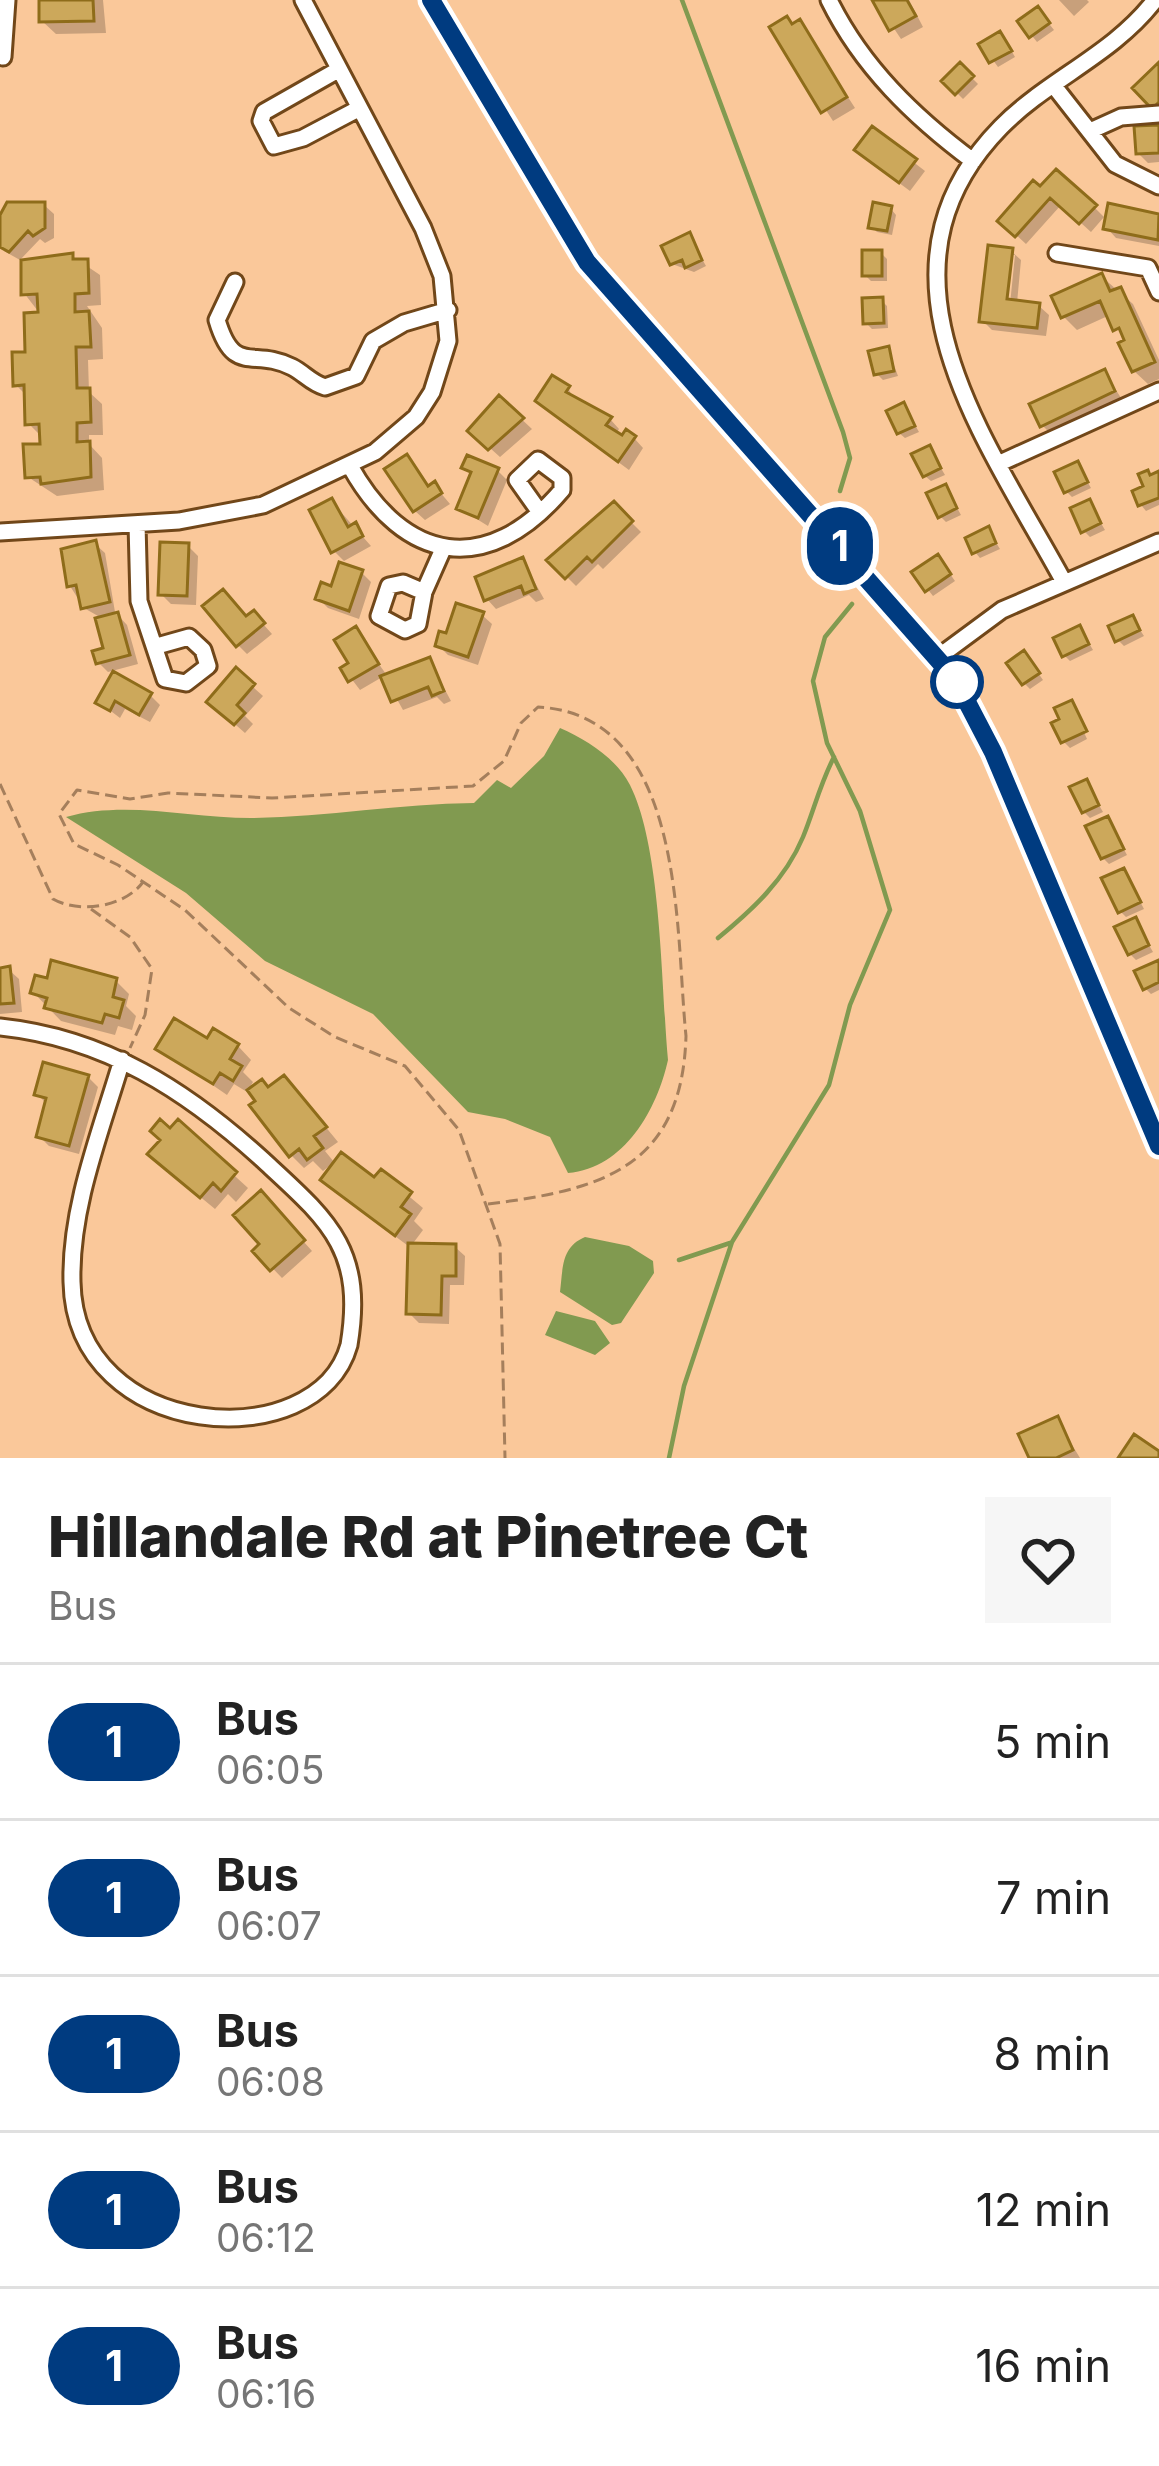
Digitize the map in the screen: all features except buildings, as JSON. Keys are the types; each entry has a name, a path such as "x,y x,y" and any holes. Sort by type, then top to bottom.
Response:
{"street":[{"path":"3,57 7,0"},
{"path":"0,532 230,514 350,466 396,437 424,405 442,368 448,310 423,228 303,0"},
{"path":"430,0 587,262 938,658 985,734 1159,1146"},
{"path":"829,0 882,81 973,161"},
{"path":"1064,582 950,368 938,315 941,241 973,161 1000,128 1117,41 1155,0"},
{"path":"338,70 264,112 261,121 274,146 358,109"},
{"path":"1054,86 1115,164 1159,186"},
{"path":"1090,131 1121,117 1159,113"},
{"path":"1057,253 1148,268 1159,292"},
{"path":"235,282 218,320 224,343 236,356 292,367 325,387 356,376 373,340 448,310"},
{"path":"1000,463 1159,391"},
{"path":"350,466 395,528 442,549 478,546 539,511"},
{"path":"137,524 139,601 157,646"},
{"path":"938,658 1002,610 1159,542"},
{"path":"424,592 442,549"},
{"path":"0,1027 58,1034 122,1060 208,1112 331,1226 347,1256 355,1302 345,1374 332,1406"},
{"path":"122,1060 74,1232 72,1282 82,1339 128,1408"}],"path":[{"path":"488,1204 569,1194 630,1166 671,1112 685,1073 683,1013 660,812 636,764 615,742 586,719 538,707 521,724 504,761 473,786 272,798 167,793 130,799 84,790 70,795 59,814 74,844 145,880 185,910 289,1008 413,1074 469,1144 500,1244 506,1458"},
{"path":"0,784 46,892 64,906 90,908 137,890 145,880"},
{"path":"90,908 130,937 152,969 145,1015 122,1060"}],"shaded area":[{"path":"560,728 617,766 641,812 654,881 668,1060 647,1116 622,1148 588,1169 568,1173 550,1137 505,1119 468,1112 373,1014 265,961 186,893 66,817 134,810 279,817 474,803 497,780 511,788 544,756"},
{"path":"585,1237 629,1246 653,1261 654,1273 621,1323 612,1325 560,1292 567,1252"},
{"path":"556,1311 595,1321 610,1343 595,1355 545,1335"}],"waterway":[{"path":"682,0 843,432 850,458 840,491"},
{"path":"669,1458 684,1386 732,1242 829,1085 850,1005 890,910 860,811 827,743 813,681 825,637 852,604"},
{"path":"718,938 787,867 834,757"},
{"path":"679,1260 730,1243"}],"bus line":[{"name":"1","path":"431,0 514,148 587,262 955,679 993,752 1159,1146"}]}
